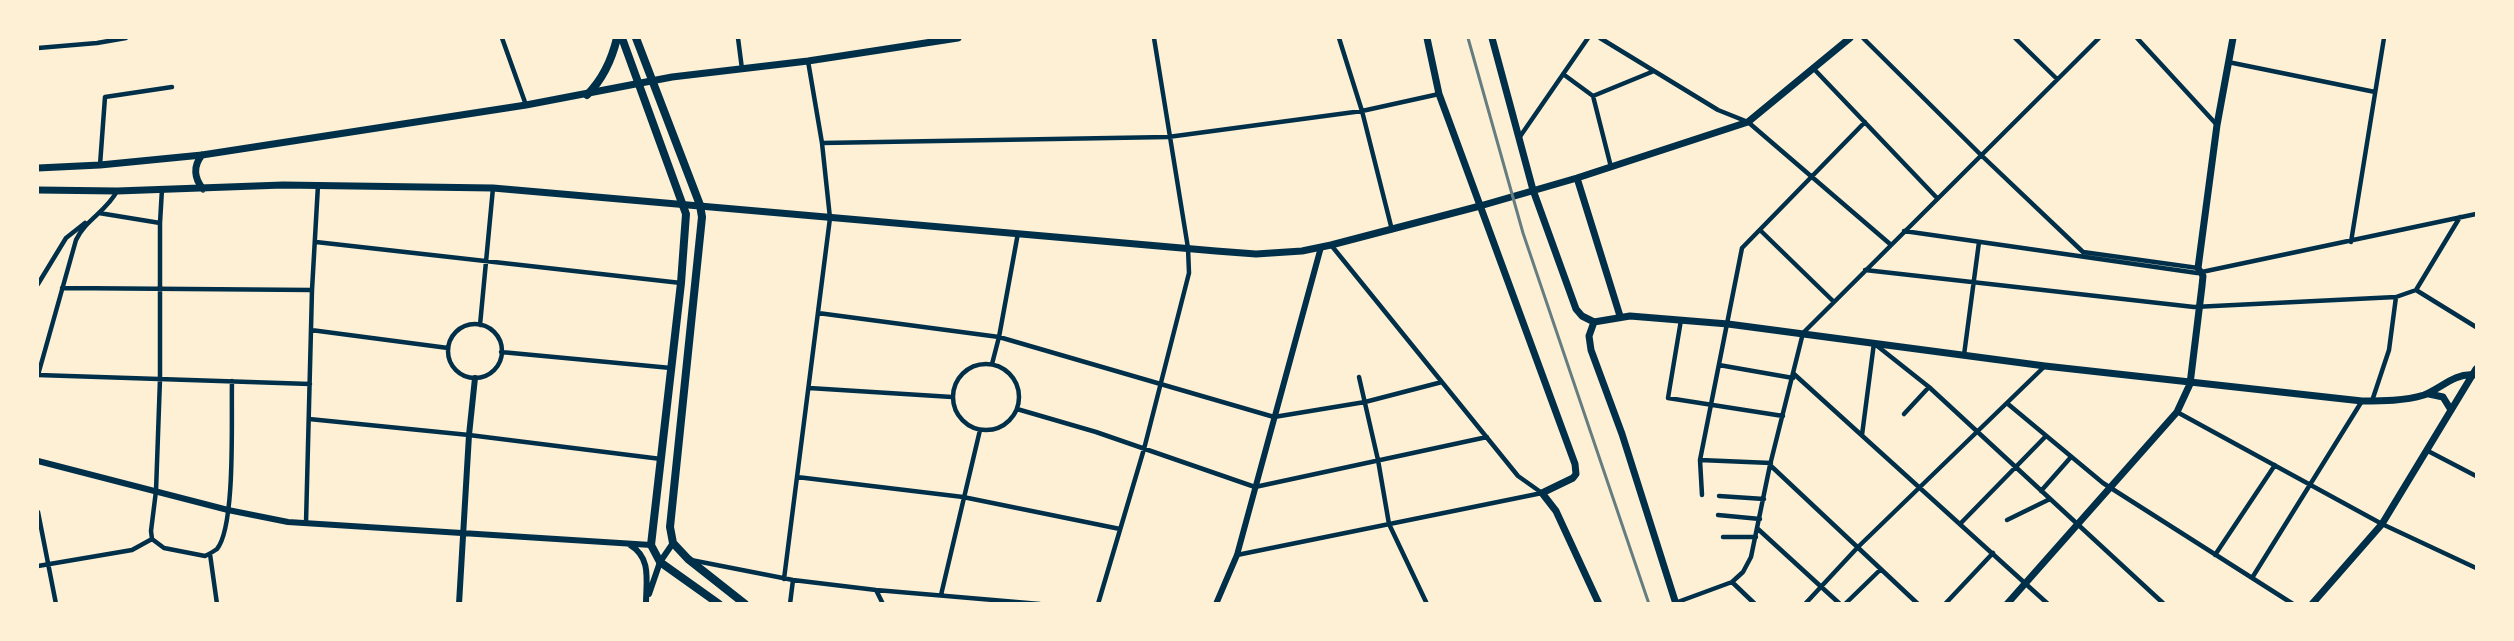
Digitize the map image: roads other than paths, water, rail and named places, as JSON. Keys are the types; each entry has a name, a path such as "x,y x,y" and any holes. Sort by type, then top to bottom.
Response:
{"main road":[{"path":"587,94 595,87 608,64 617,38"},
{"path":"622,38 686,214 681,283 651,545 660,562 719,603"},
{"path":"636,38 700,205 702,217 670,527 673,543 688,559 745,603"},
{"path":"38,168 100,165 202,155 526,105 638,86 672,77 808,61 921,40 958,38"},
{"path":"1427,38 1439,94 1575,464 1576,474 1573,478 1542,493 1556,511 1599,603"},
{"path":"1492,38 1533,190 1576,309 1586,319 1594,322 1620,316 1728,324 2045,366 2362,401 2397,400 2426,394 2459,376 2473,375"},
{"path":"38,190 117,191 318,185 493,188 1256,254 1321,247 1392,230 1577,178 1748,122 1850,38"},
{"path":"2007,603 2177,412 2190,382 2203,276 2199,270 2217,125 2233,38"},
{"path":"202,155 195,172 203,189"},
{"path":"1577,178 1620,316"},
{"path":"1594,322 1589,336 1591,350 1622,434 1675,603"},
{"path":"2312,603 2382,524 2473,375"},
{"path":"2426,394 2443,397 2451,410"}],"street":[{"path":"38,48 126,38"},
{"path":"502,38 526,105"},
{"path":"738,38 742,69"},
{"path":"1098,603 1144,449 1189,273 1188,248 1168,137 1154,38"},
{"path":"1339,38 1362,111 1392,230"},
{"path":"1519,138 1588,38"},
{"path":"1600,38 1718,110 1748,122 1890,244"},
{"path":"1863,38 2083,252 2199,270"},
{"path":"2015,38 2057,79"},
{"path":"1675,603 1732,582 1743,572 1751,557 1803,333 1980,154 2099,38"},
{"path":"2137,38 2217,125"},
{"path":"2351,242 2384,38"},
{"path":"784,579 830,218 822,143 808,61"},
{"path":"2228,62 2375,92"},
{"path":"1813,68 1937,198"},
{"path":"1593,96 1654,70"},
{"path":"1563,74 1593,96 1611,166"},
{"path":"100,165 105,97 172,87"},
{"path":"822,143 1168,137 1362,111 1439,94"},
{"path":"1702,495 1701,460 1710,403 1742,248 1865,122"},
{"path":"306,523 312,290 318,185"},
{"path":"480,325 493,188"},
{"path":"162,189 160,380 156,491 151,531 152,539 164,548 198,556 210,554 221,541 228,510 232,381"},
{"path":"38,284 66,238 110,203 117,191"},
{"path":"99,213 160,223"},
{"path":"1904,231 2199,270 2351,242 2476,214"},
{"path":"1865,270 2199,307 2396,297 2416,290 2460,217"},
{"path":"89,221 76,240 38,375 310,384"},
{"path":"1760,230 1833,301"},
{"path":"992,364 1018,233"},
{"path":"316,242 681,283"},
{"path":"1964,355 1979,242"},
{"path":"1330,245 1518,476 1542,493"},
{"path":"1216,603 1237,555 1321,247"},
{"path":"62,288 312,290"},
{"path":"2416,290 2476,327"},
{"path":"2372,401 2389,350 2396,297"},
{"path":"818,313 999,337 1274,417 1365,402 1442,382"},
{"path":"1681,320 1668,398 1783,416"},
{"path":"480,325 493,332 498,338 500,360 491,372 475,378 461,375 455,370 448,356 451,339 463,327 480,325"},
{"path":"311,330 448,348"},
{"path":"1874,343 1929,387 2164,603"},
{"path":"1862,435 1874,343"},
{"path":"501,352 671,368"},
{"path":"992,364 1005,369 1013,376 1020,398 1017,409 1003,425 992,430 980,430 968,425 959,417 952,397 955,383 962,373 971,367 992,364"},
{"path":"1719,365 1794,376 2048,603"},
{"path":"1805,603 1858,547 2045,366"},
{"path":"2473,375 2476,386"},
{"path":"1359,377 1378,460 1389,524 1427,603"},
{"path":"459,603 469,435 475,378"},
{"path":"1904,414 1929,387"},
{"path":"808,388 952,397"},
{"path":"2252,578 2362,401"},
{"path":"2008,404 2110,488 2293,603"},
{"path":"1017,409 1255,487 1487,437"},
{"path":"2177,412 2382,524 2476,568"},
{"path":"309,419 469,435 661,459"},
{"path":"941,595 980,430"},
{"path":"1960,524 2046,436"},
{"path":"2428,451 2476,476"},
{"path":"2041,492 2072,457"},
{"path":"1701,460 1771,464 1918,603"},
{"path":"38,461 228,510 306,523 651,545"},
{"path":"2215,555 2275,465"},
{"path":"797,477 963,497 1120,529"},
{"path":"1237,555 1542,493"},
{"path":"1719,496 1764,499"},
{"path":"2007,520 2050,499"},
{"path":"38,512 56,603"},
{"path":"1718,515 1760,519"},
{"path":"1758,528 1840,603"},
{"path":"1723,537 1756,537"},
{"path":"38,566 132,550 152,539"},
{"path":"627,543 637,549 646,562 646,603"},
{"path":"646,603 660,562 673,543"},
{"path":"210,554 217,603"},
{"path":"1945,603 1993,554"},
{"path":"688,559 784,579 876,590 1040,603"},
{"path":"1845,603 1881,569"},
{"path":"790,603 793,580"},
{"path":"1732,582 1755,603"},
{"path":"876,590 883,603"}],"railway":[{"path":"1468,38 1523,233 1649,604"}]}
